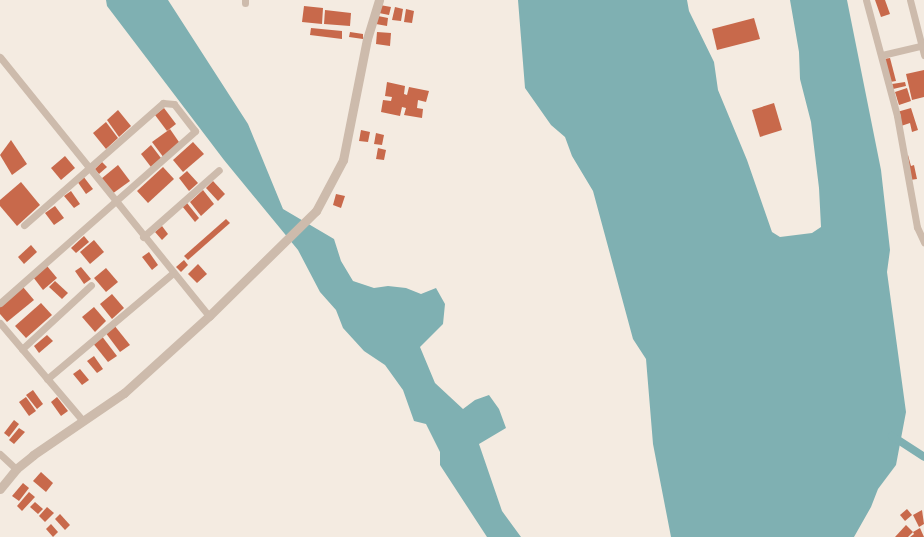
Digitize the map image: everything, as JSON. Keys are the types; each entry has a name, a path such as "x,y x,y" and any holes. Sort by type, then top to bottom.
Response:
{"street":[{"path":"0,488 16,469 124,393 209,316 316,211 343,160 367,39 379,0"},
{"path":"866,0 897,116 917,228 924,242"},
{"path":"910,0 924,55"},
{"path":"882,55 923,45"},
{"path":"0,57 143,237 209,316"},
{"path":"0,303 195,132 189,121 174,104 163,103 90,170 24,225"},
{"path":"143,237 219,170"},
{"path":"48,379 173,273"},
{"path":"22,349 91,285"},
{"path":"0,323 84,421"},
{"path":"0,454 16,469"}],"water":[{"path":"106,0 168,0 248,124 283,209 334,239 341,261 353,281 374,288 388,286 406,288 421,294 436,288 445,304 443,324 420,347 435,383 463,409 475,400 489,395 499,409 506,428 479,444 502,511 521,537 487,537 440,465 440,452 426,424 414,421 403,390 385,365 364,351 343,328 336,310 320,292 298,250 224,160 107,6"},
{"path":"518,0 687,0 689,11 714,62 718,90 747,160 772,232 780,237 812,233 821,227 819,188 811,122 800,79 799,52 790,0 847,0 881,170 890,250 887,272 906,412 896,465 878,489 871,507 854,537 671,537 653,444 646,359 633,339 593,191 572,156 565,137 551,125 525,88"}],"building":[{"path":"875,0 885,0 890,14 881,17"},
{"path":"380,5 391,7 389,15 379,13"},
{"path":"304,6 323,8 322,24 302,22"},
{"path":"395,7 403,9 401,21 392,20"},
{"path":"406,9 414,11 412,23 404,22"},
{"path":"325,10 351,13 350,26 324,24"},
{"path":"378,16 388,18 387,26 376,24"},
{"path":"754,18 760,39 717,50 712,29"},
{"path":"311,28 342,31 342,39 310,35"},
{"path":"350,32 363,34 363,39 349,37"},
{"path":"377,32 391,33 390,46 376,44"},
{"path":"890,58 896,81 890,82 884,59"},
{"path":"924,70 924,97 912,100 906,74"},
{"path":"387,82 405,86 404,94 407,95 409,87 429,91 426,102 418,100 417,108 423,109 422,118 404,115 406,108 402,107 400,116 381,112 383,100 391,101 392,97 385,96"},
{"path":"905,82 906,86 893,89 892,84"},
{"path":"907,88 911,101 899,105 895,92"},
{"path":"774,103 782,130 760,137 752,110"},
{"path":"164,108 176,124 167,131 155,115"},
{"path":"911,108 918,130 912,132 910,123 901,126 897,112"},
{"path":"118,110 131,126 119,137 107,120"},
{"path":"106,122 118,138 106,149 93,133"},
{"path":"170,129 181,145 164,158 152,142"},
{"path":"361,130 370,132 368,142 359,141"},
{"path":"376,133 384,135 382,145 374,144"},
{"path":"11,140 27,164 12,175 0,155"},
{"path":"193,142 204,154 183,172 173,160"},
{"path":"151,145 161,158 151,167 141,154"},
{"path":"378,148 386,150 384,160 376,159"},
{"path":"908,155 911,166 914,165 917,179 910,180 905,156"},
{"path":"65,156 75,168 61,180 51,168"},
{"path":"102,162 107,167 99,174 95,169"},
{"path":"118,165 130,181 112,194 101,179"},
{"path":"163,167 174,179 148,203 137,191"},
{"path":"187,171 198,183 189,191 179,178"},
{"path":"83,176 93,189 86,194 77,181"},
{"path":"213,181 225,194 218,201 206,188"},
{"path":"21,182 40,205 17,226 0,206 0,200"},
{"path":"203,190 214,204 201,216 190,202"},
{"path":"71,191 80,204 74,208 64,196"},
{"path":"336,194 345,196 341,208 333,205"},
{"path":"187,203 199,218 195,222 182,206"},
{"path":"55,206 64,218 54,225 45,213"},
{"path":"226,219 230,223 188,260 184,256"},
{"path":"162,226 168,234 162,240 155,232"},
{"path":"84,236 89,242 76,253 71,248"},
{"path":"94,240 104,252 90,264 80,252"},
{"path":"31,245 37,252 24,264 18,257"},
{"path":"149,252 158,265 152,270 142,257"},
{"path":"184,260 188,265 181,272 176,267"},
{"path":"198,264 207,274 197,283 188,274"},
{"path":"47,266 57,278 43,290 33,277"},
{"path":"81,267 91,279 84,284 75,271"},
{"path":"106,268 118,282 106,292 94,278"},
{"path":"55,281 68,293 62,299 49,287"},
{"path":"23,287 34,300 7,322 0,314 0,307"},
{"path":"112,294 124,308 112,319 100,304"},
{"path":"41,303 52,315 26,338 15,326"},
{"path":"94,307 106,321 95,332 82,317"},
{"path":"114,325 130,345 120,352 105,332"},
{"path":"47,335 53,341 39,353 34,346"},
{"path":"101,335 117,356 108,362 92,342"},
{"path":"94,356 103,369 97,373 87,361"},
{"path":"80,369 89,380 82,385 73,374"},
{"path":"33,390 43,404 37,409 26,395"},
{"path":"26,397 36,411 29,416 19,402"},
{"path":"57,397 68,411 61,416 51,402"},
{"path":"14,420 19,424 9,437 4,433"},
{"path":"19,428 25,432 14,444 9,440"},
{"path":"41,472 53,483 46,492 33,481"},
{"path":"23,483 29,488 19,501 12,496"},
{"path":"29,492 35,497 22,511 17,506"},
{"path":"35,502 43,509 38,514 30,507"},
{"path":"47,507 54,513 45,522 39,516"},
{"path":"907,509 912,515 905,521 900,515"},
{"path":"922,510 924,524 919,527 913,515"},
{"path":"60,514 70,525 65,530 55,519"},
{"path":"51,524 58,532 53,537 46,529"},
{"path":"906,525 913,532 908,537 895,537"},
{"path":"920,528 924,537 910,537 914,534 913,532"}],"waterway":[{"path":"892,436 924,457"}]}
